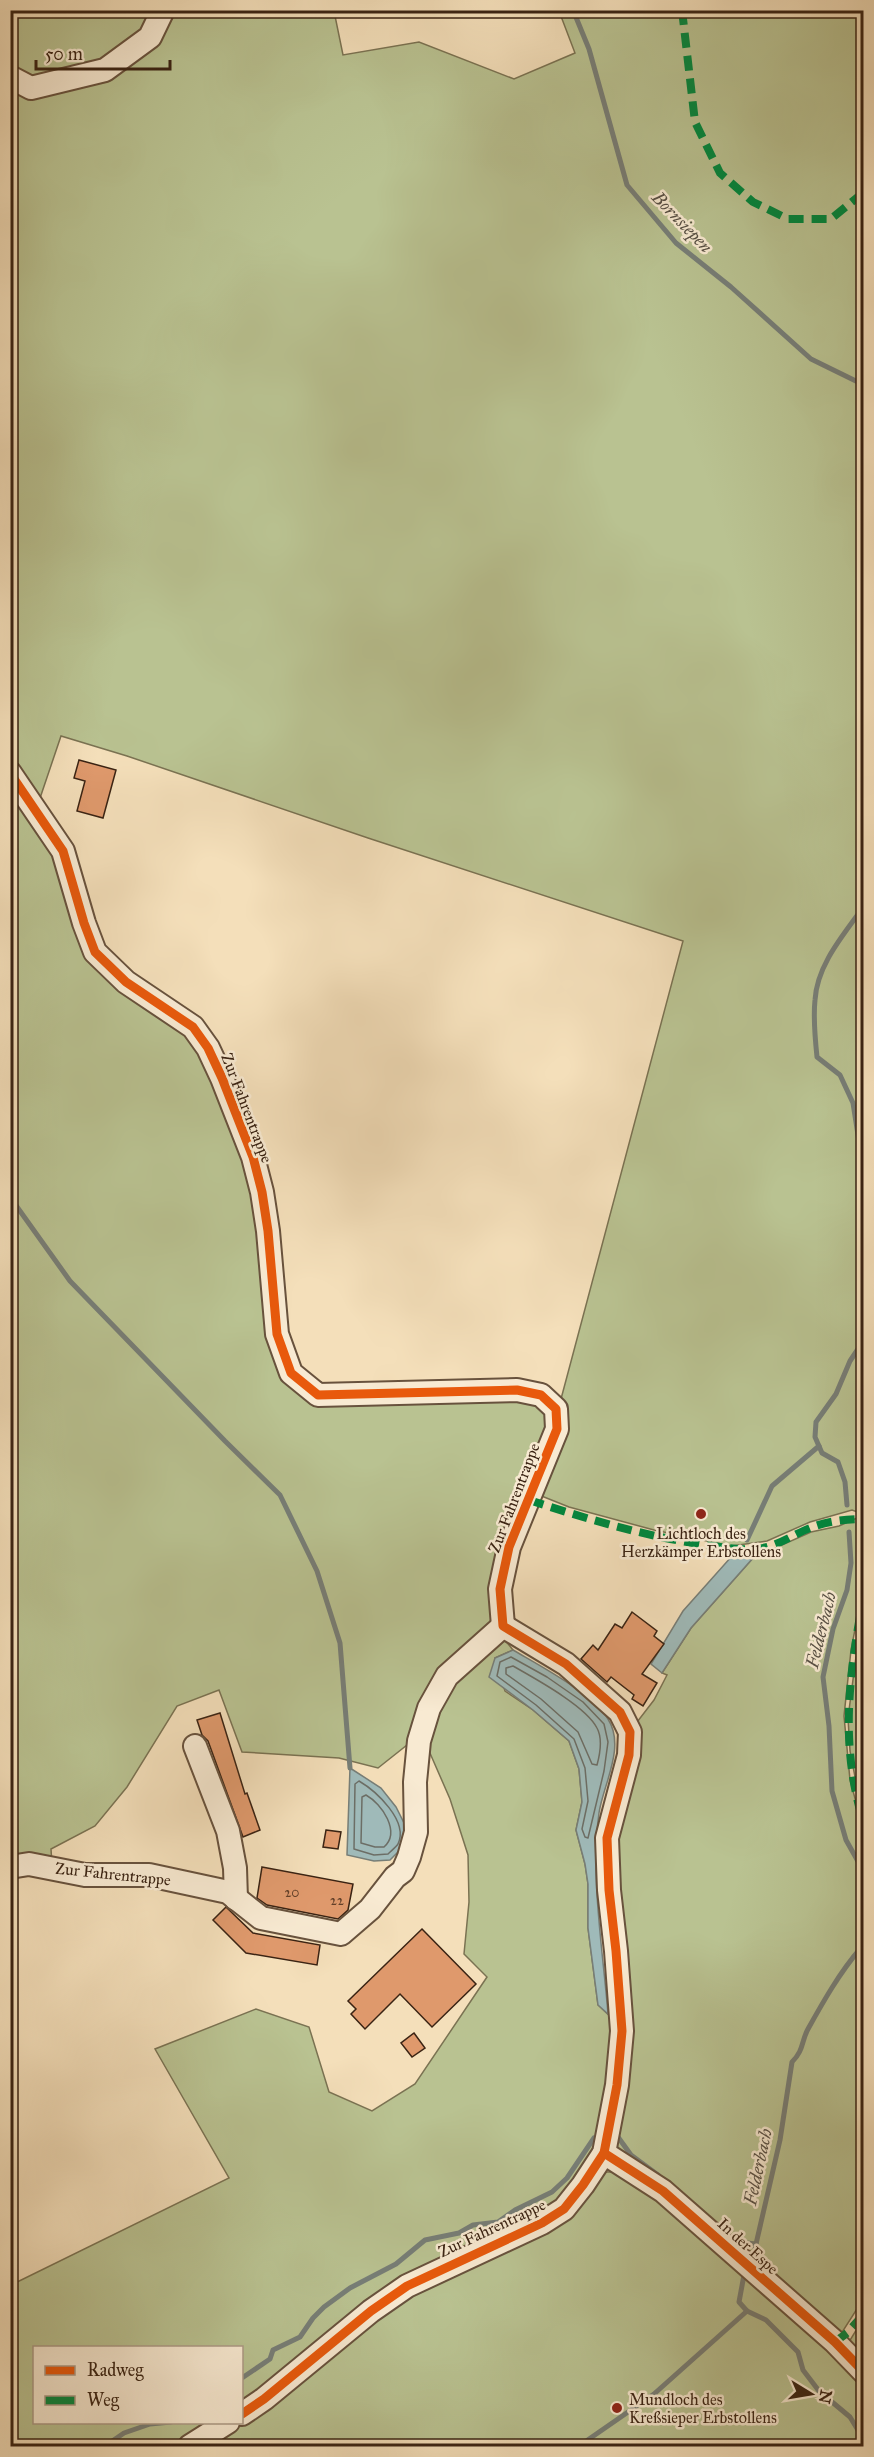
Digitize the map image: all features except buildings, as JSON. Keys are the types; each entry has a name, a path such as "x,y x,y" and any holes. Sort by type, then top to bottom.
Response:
{"street":[{"path":"10,77 31,88 105,70 150,37 164,10"},
{"name":"Zur Fahrentrappe","path":"10,773 63,851 95,952 126,982 193,1027 208,1048 253,1157 262,1192 268,1231 277,1334 291,1373 318,1395 517,1390 541,1395 556,1409 557,1429 509,1547 500,1589 503,1626"},
{"name":"Zur Fahrentrappe","path":"10,1867 29,1864 85,1875 149,1875 228,1892 261,1918 341,1934 370,1909 394,1877 403,1871 410,1857 416,1832 415,1782 419,1741 429,1708 447,1676 503,1626"},
{"name":"Zur Fahrentrappe","path":"243,2413 264,2399 371,2311 407,2286 543,2223 564,2209 604,2152 617,2085 622,2031 609,1890 607,1838 629,1755 630,1732 620,1712 566,1664 503,1626"},
{"path":"195,1746 228,1831 235,1868 236,1899"},
{"name":"In der Espe","path":"604,2152 663,2191 835,2342 864,2372"},
{"path":"190,2446 225,2424"}],"green space":[{"path":"10,11 334,11 343,55 419,42 514,79 575,53 559,11 863,11 863,1514 852,1510 810,1522 767,1541 731,1546 654,1530 569,1507 539,1495 561,1399 683,941 61,736 38,804 11,765"},
{"path":"10,784 48,838 90,953 183,1027 216,1078 248,1162 272,1340 317,1402 538,1401 548,1413 550,1429 497,1618 412,1741 378,1768 339,1758 242,1752 219,1690 177,1706 127,1787 95,1826 51,1849 52,1865 10,1863"},
{"path":"857,1518 863,1518 863,1588 851,1650 844,1716 850,1780 864,1831 864,2298 841,2334 614,2151 611,1867 634,1726 654,1700 667,1675 662,1673 691,1628 753,1558 811,1532 839,1526"},
{"path":"863,1603 864,1818 850,1751 848,1718"},
{"path":"505,1640 513,1650 495,1658 505,1691 533,1710 569,1741 579,1769 582,1802 576,1830 588,1884 588,1928 598,2005 616,2022 614,2052 595,2151 561,2200 545,2216 470,2248 243,2407 243,2346 33,2346 33,2424 214,2424 172,2446 11,2446 11,2285 229,2178 155,2049 256,2009 309,2027 329,2092 372,2111 415,2084 487,1977 464,1954 469,1902 468,1855 450,1799 426,1744 438,1699 495,1642"},
{"path":"606,2172 621,2172 849,2342 863,2319 863,2446 197,2446 227,2424 243,2424 243,2412 338,2341 592,2187"}],"water":[{"path":"732,1556 753,1558 691,1628 662,1673 651,1664 683,1611"},
{"path":"513,1650 578,1690 600,1709 613,1730 614,1754 599,1813 596,1862 598,1913 608,2014 598,2005 588,1928 588,1884 576,1830 582,1802 579,1769 569,1741 489,1677 495,1658"},
{"path":"350,1768 381,1788 396,1807 406,1827 404,1846 390,1860 374,1861 347,1855"}],"waterway":[{"name":"Bornsiepen","path":"573,10 589,49 627,185 676,243 731,287 811,359 864,385"},
{"name":"Felderbach","path":"864,913 859,913 837,943 825,965 817,988 814,1014 817,1057 840,1075 853,1103 864,1173"},
{"path":"10,1197 70,1281 280,1495 317,1571 340,1643 350,1768"},
{"name":"Felderbach","path":"847,1505 845,1482 838,1462 822,1453 815,1437 816,1422 836,1394 850,1361 864,1340"},
{"path":"747,1540 772,1486 819,1446"},
{"name":"Felderbach","path":"849,1532 851,1563 847,1590 833,1629 823,1677 829,1726 832,1791 846,1840 864,1872"},
{"name":"Felderbach","path":"731,2237 738,2242 756,2244 780,2140 792,2062 799,2054 808,2029 826,1998 864,1940"},
{"name":"Felderbach","path":"618,2137 631,2155 658,2175"},
{"name":"Felderbach","path":"243,2377 270,2359 273,2350 300,2337 324,2307 350,2288 396,2264 425,2240 459,2233 473,2225 498,2222 515,2210 552,2192 567,2178 594,2138"},
{"path":"754,2256 756,2244"},
{"path":"744,2275 739,2302 747,2311 766,2320 798,2352 803,2370 819,2391 850,2417 864,2440"},
{"path":"579,2446 654,2394 747,2311"},
{"name":"Felderbach","path":"105,2446 124,2433 150,2424"}],"marked path":[{"path":"682,10 695,122 720,173 753,202 788,219 831,219 864,192"},
{"path":"529,1500 638,1532 705,1545 743,1549 770,1546 823,1524 864,1519"},
{"path":"864,1594 854,1653 849,1709 851,1765 864,1824"},
{"path":"835,2342 847,2333 864,2314"}],"cycle path":[{"path":"10,773 63,851 95,952 126,982 193,1027 208,1048 253,1157 262,1192 268,1231 277,1334 291,1373 318,1395 517,1390 541,1395 556,1409 557,1429 509,1547 500,1589 503,1626 566,1664 620,1712 630,1732 629,1755 607,1838 609,1890 622,2031 617,2085 604,2153 564,2209 542,2223 407,2286 371,2311 264,2399 243,2413"},
{"path":"604,2153 663,2191 835,2342 864,2372"}],"place":[{"name":"Lichtloch des Herzkämper Erbstollens","path":"701,1514"},
{"name":"Mundloch des Kreßsieper Erbstollens","path":"617,2408"}]}
